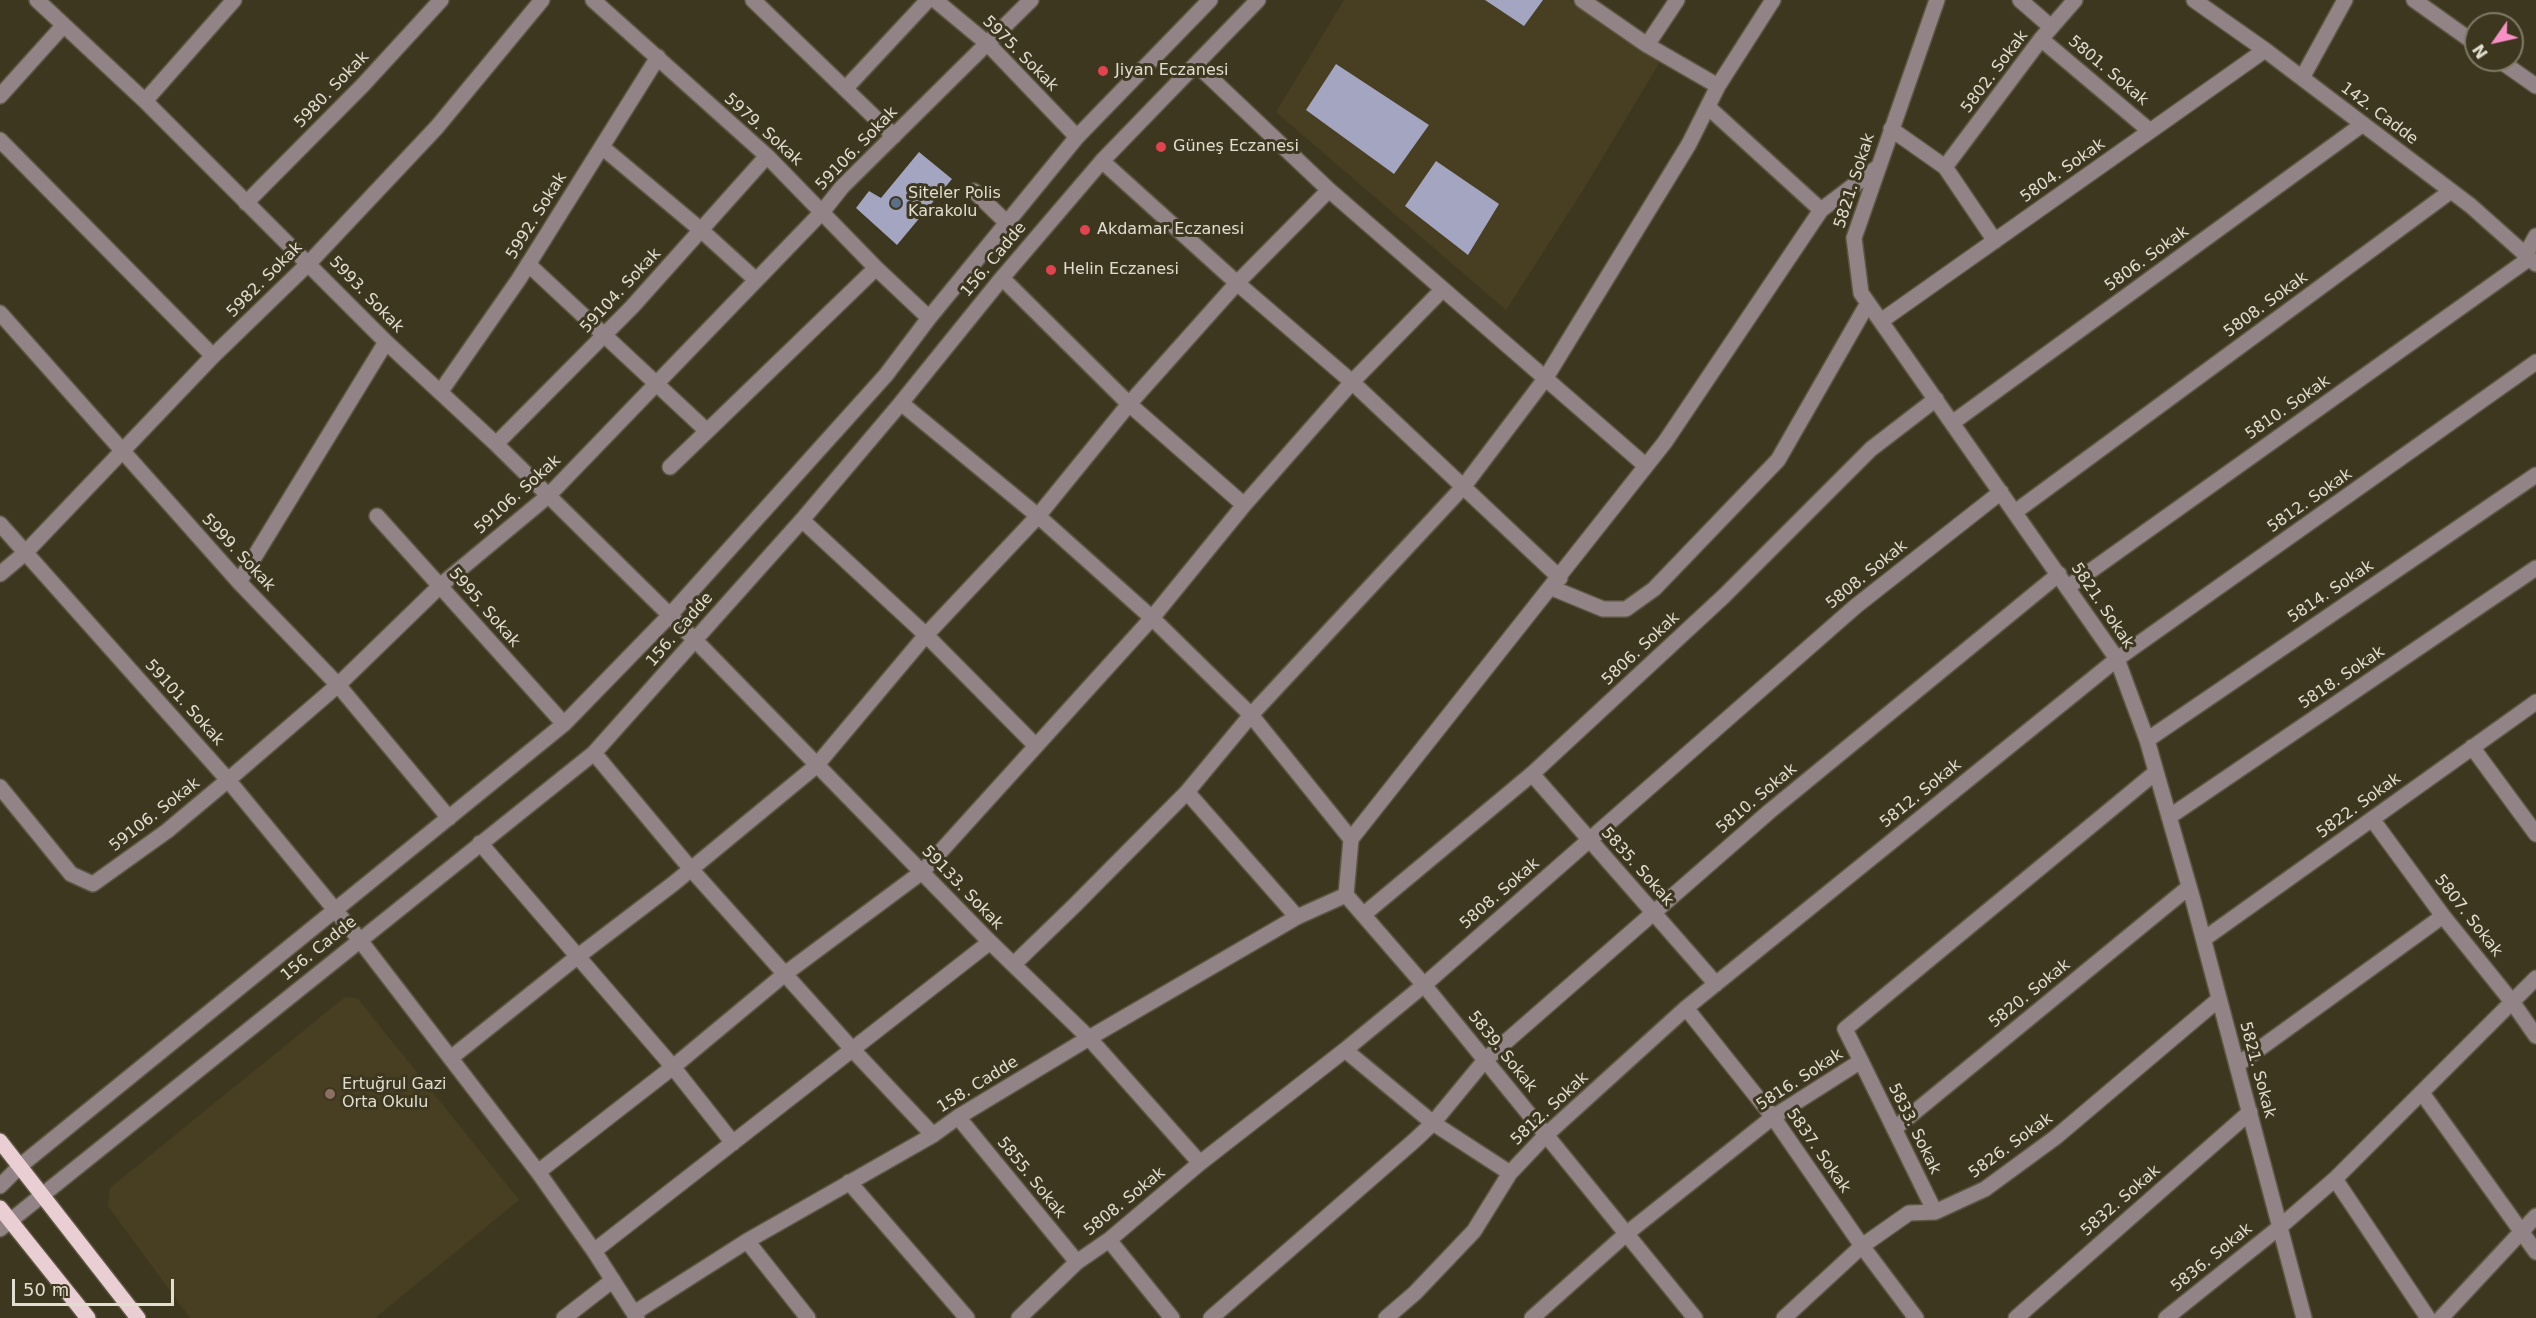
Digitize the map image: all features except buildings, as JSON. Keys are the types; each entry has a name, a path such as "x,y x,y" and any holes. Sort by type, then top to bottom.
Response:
{"main road":[{"path":"0,1141 138,1318"},
{"path":"0,1208 5,1225 88,1318"}],"street":[{"name":"5993. Sokak","path":"37,0 145,100 386,342 441,391 696,640"},
{"name":"5980. Sokak","path":"246,203 363,85 441,0"},
{"name":"5982. Sokak","path":"0,574 25,553 123,453 213,356 309,263 437,127 542,0"},
{"name":"5979. Sokak","path":"592,0 767,156 876,268 929,318"},
{"path":"753,0 894,136"},
{"path":"845,89 928,0"},
{"name":"5975. Sokak","path":"935,0 988,44 1077,137"},
{"name":"59106. Sokak","path":"0,787 71,874 93,884 167,831 338,684 441,585 548,496 823,211 842,187 1031,0"},
{"name":"156. Cadde","path":"0,1186 20,1166 564,724 670,615 886,375 929,318 1077,137 1210,0"},
{"name":"156. Cadde","path":"5,1225 359,939 594,753 802,520 1102,161 1258,0"},
{"path":"1582,0 1647,45 1718,86"},
{"path":"1647,45 1677,0"},
{"path":"1014,964 1186,792 1251,715 1464,486 1545,379 1689,144 1718,86 1773,0"},
{"name":"5821. Sokak","path":"1937,0 1854,238 1861,293 2117,659 2156,772 2204,939 2304,1318"},
{"name":"5801. Sokak","path":"2020,0 2046,33 2151,131"},
{"name":"5802. Sokak","path":"1946,167 2046,33 2075,0"},
{"name":"142. Cadde","path":"2194,0 2265,50 2451,191 2531,259"},
{"path":"2302,78 2345,0"},
{"path":"2414,0 2464,35"},
{"path":"145,100 224,3"},
{"path":"0,96 63,26"},
{"name":"5804. Sokak","path":"1881,321 2265,50"},
{"name":"5992. Sokak","path":"441,391 528,264 658,57"},
{"path":"1196,64 1329,190 1646,466"},
{"path":"2516,72 2536,86"},
{"path":"1708,107 1821,210"},
{"name":"5806. Sokak","path":"1952,423 2363,124"},
{"path":"1891,129 1946,167 1995,241"},
{"path":"0,140 213,356"},
{"path":"602,147 701,230 756,280"},
{"name":"59104. Sokak","path":"496,444 604,336 767,156"},
{"path":"1102,161 1237,283 1352,382 1464,486 1556,583 1603,609 1626,609 1654,589 1778,460 1868,303"},
{"path":"1346,895 1351,839 1556,583 1665,442 1821,210 1878,167"},
{"path":"452,1057 576,957 673,884 816,766 926,635 1038,516 1129,404 1237,283 1329,190"},
{"path":"974,191 1007,223"},
{"name":"5808. Sokak","path":"2015,512 2451,191"},
{"path":"2531,259 2536,236"},
{"name":"5810. Sokak","path":"1212,1318 1433,1123 1485,1060 1770,811 2063,580 2531,259"},
{"path":"528,264 707,431"},
{"path":"670,467 876,268"},
{"path":"1002,278 1129,404 1244,505"},
{"path":"538,1172 673,1067 786,973 922,872 1152,618 1244,505 1352,382 1443,289"},
{"name":"5999. Sokak","path":"0,313 239,582 338,684 449,818"},
{"path":"239,582 386,342"},
{"name":"5812. Sokak","path":"1386,1318 1415,1293 1474,1231 1510,1173 1546,1135 1686,1008 2117,659 2536,362"},
{"name":"5806. Sokak","path":"1363,915 1532,774 1724,596 1871,449 1935,399"},
{"path":"901,403 1038,516 1152,618 1251,715 1351,839"},
{"name":"5814. Sokak","path":"2146,740 2536,475"},
{"name":"5808. Sokak","path":"1019,1318 1077,1262 1109,1240 1200,1163 1424,985 1856,606 2001,492"},
{"name":"5995. Sokak","path":"377,516 564,724"},
{"path":"802,520 926,635 1035,745"},
{"name":"59101. Sokak","path":"0,524 228,780 359,939 452,1057 538,1172 594,1251 635,1316"},
{"name":"5818. Sokak","path":"2169,818 2536,568"},
{"name":"59133. Sokak","path":"696,640 816,766 990,942 1089,1038 1200,1163"},
{"name":"5822. Sokak","path":"2204,939 2536,702"},
{"path":"2472,747 2536,834"},
{"path":"594,753 690,868 852,1049 933,1135"},
{"name":"5816. Sokak","path":"1532,1318 1626,1234 1773,1117 1861,1061 1845,1029 2156,772"},
{"name":"5835. Sokak","path":"1532,774 1716,984"},
{"path":"1186,792 1297,917"},
{"name":"5807. Sokak","path":"2372,819 2443,916 2513,1003 2536,1036"},
{"path":"480,843 673,1067 734,1143"},
{"name":"5820. Sokak","path":"1894,1129 2189,887"},
{"name":"5839. Sokak","path":"1346,895 1424,985 1695,1318"},
{"name":"158. Cadde","path":"635,1316 747,1241 933,1135 958,1117 1089,1038 1297,917 1346,895"},
{"path":"2237,1065 2443,916"},
{"path":"594,1251 990,942"},
{"name":"5836. Sokak","path":"2166,1318 2281,1226 2335,1179 2536,978"},
{"name":"5826. Sokak","path":"1784,1318 1862,1246 1910,1213 1935,1212 1985,1189 2056,1137 2219,999"},
{"name":"5837. Sokak","path":"1686,1008 1773,1117 1862,1246 1916,1318"},
{"path":"1345,1050 1433,1123 1510,1173"},
{"name":"5833. Sokak","path":"1861,1061 1935,1212"},
{"path":"2422,1093 2520,1233 2536,1252"},
{"name":"5832. Sokak","path":"2016,1318 2250,1112"},
{"name":"5855. Sokak","path":"958,1117 1077,1262"},
{"path":"2335,1179 2428,1318"},
{"path":"849,1182 967,1318"},
{"path":"2441,1318 2536,1216"},
{"path":"1109,1240 1172,1318"},
{"path":"747,1241 808,1318"},
{"path":"564,1318 613,1280"}],"shaded area":[{"path":"1344,0 1570,0 1661,60 1583,190 1506,310 1276,112"},
{"name":"Ertuğrul Gazi Orta Okulu","path":"345,997 358,999 519,1200 375,1318 190,1318 108,1206 110,1188"}],"place":[{"name":"Jiyan Eczanesi","path":"1103,71"},
{"name":"Güneş Eczanesi","path":"1161,147"},
{"name":"Siteler Polis Karakolu","path":"896,203"},
{"name":"Akdamar Eczanesi","path":"1085,230"},
{"name":"Helin Eczanesi","path":"1051,270"},
{"name":"Ertuğrul Gazi Orta Okulu","path":"330,1094"}]}
